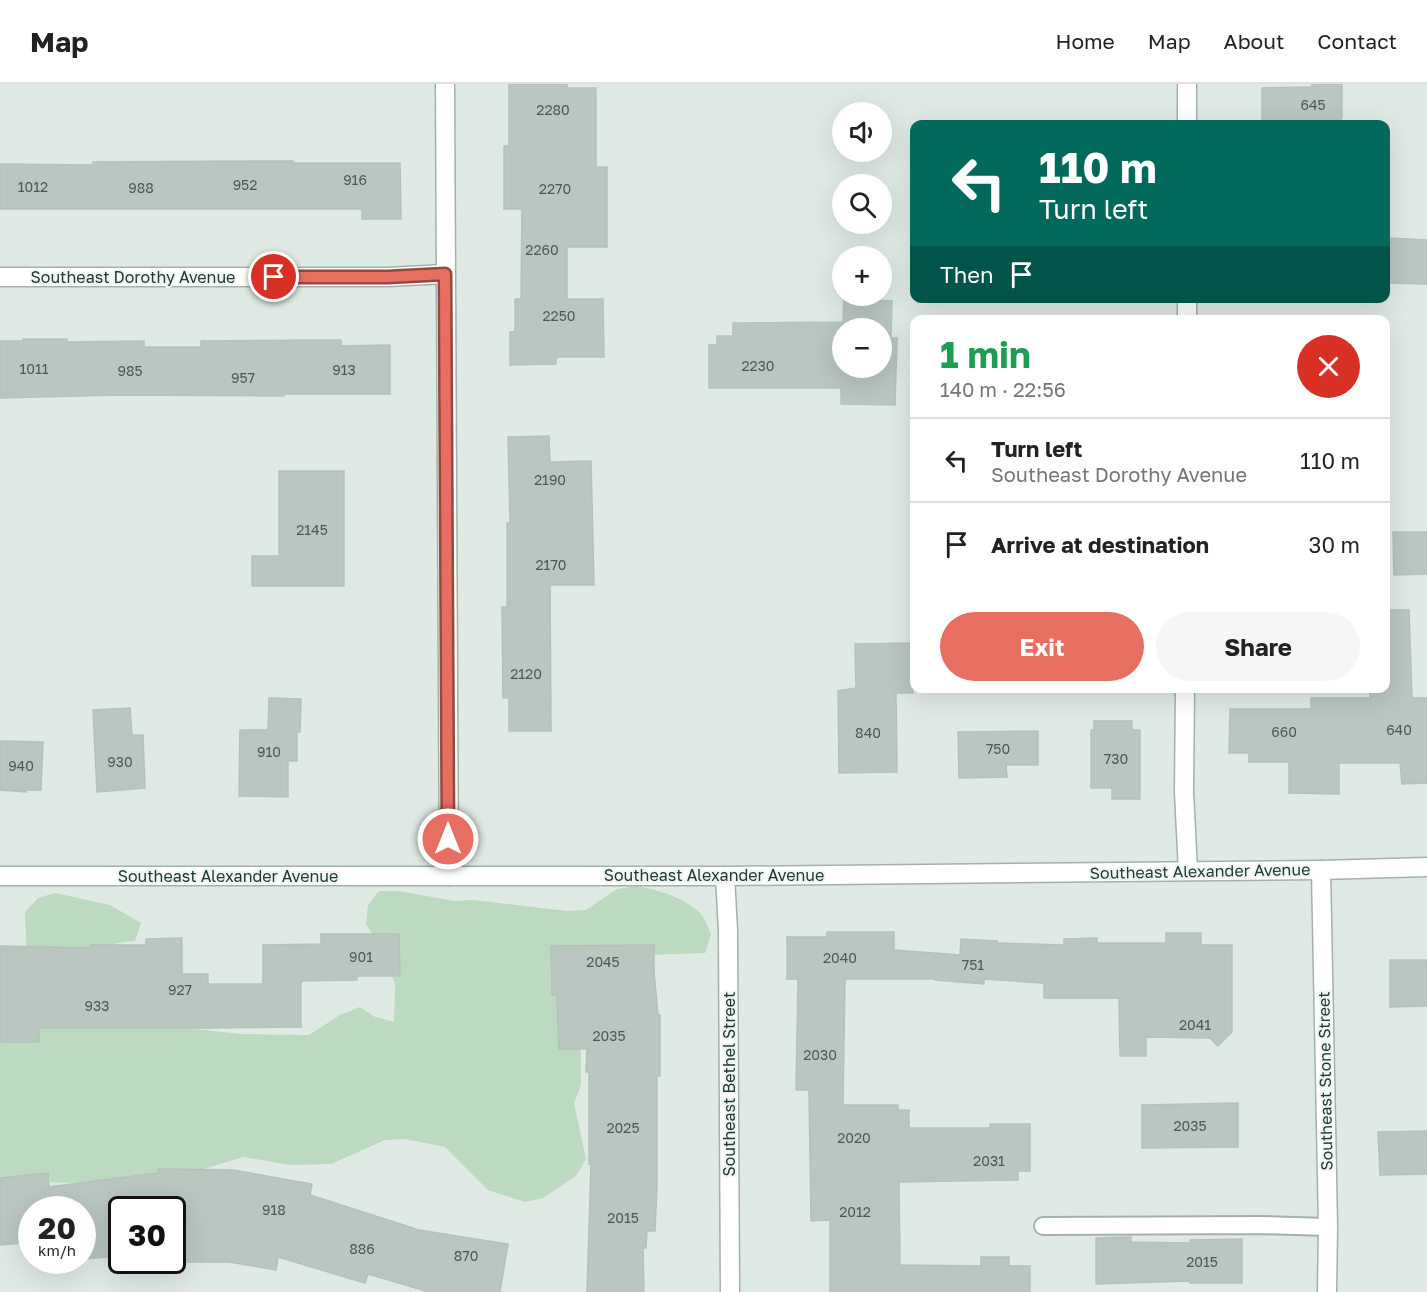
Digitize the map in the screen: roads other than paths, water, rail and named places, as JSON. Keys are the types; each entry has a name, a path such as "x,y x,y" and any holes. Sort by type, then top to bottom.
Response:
{"street":[{"path":"445,84 449,876"},
{"path":"1187,120 1188,84"},
{"name":"Southeast Dorothy Avenue","path":"0,277 388,277 445,274"},
{"path":"1185,693 1184,792 1188,871"},
{"name":"Southeast Alexander Avenue","path":"0,876 725,876 1427,867"},
{"name":"Southeast Stone Street","path":"1321,870 1328,1227 1327,1292"},
{"name":"Southeast Bethel Street","path":"725,876 728,931 730,1292"}],"lane":[{"path":"1044,1226 1328,1227"}]}
